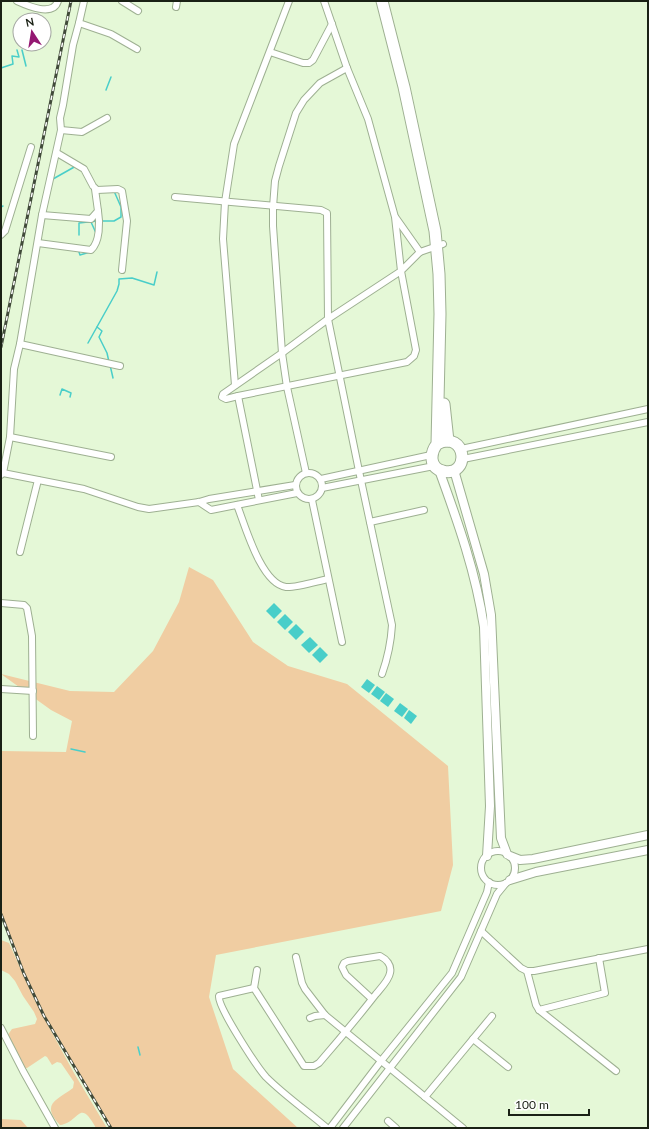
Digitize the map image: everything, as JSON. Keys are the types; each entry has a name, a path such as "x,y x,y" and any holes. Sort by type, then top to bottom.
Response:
{"highway":[{"path":"382,1 400,55"},
{"path":"388,1 395,20 400,55 440,245 439,274 443,442"},
{"path":"443,442 458,445 462,454 460,466 449,472 435,464 433,449 443,442"}],"street":[{"path":"19,1 43,9 55,7 58,1"},
{"path":"84,1 60,118 61,130 57,153 42,215 20,344 14,369 10,437 2,474 84,489 138,507 149,508 199,502 209,499 295,485"},
{"path":"122,1 138,11"},
{"path":"235,385 223,255 225,202 234,144 289,1"},
{"path":"324,1 347,68 368,119 395,216 401,270 416,350 414,356 407,362 226,399 222,398 223,394 235,385 328,319 401,270 420,252 440,245"},
{"path":"79,23 111,34 137,49"},
{"path":"270,52 303,63 308,63 313,60 332,24"},
{"path":"306,473 287,386 282,353 273,207 279,166 296,113 304,100 320,83 347,68"},
{"path":"61,130 82,132 107,118"},
{"path":"1,235 5,231 31,147"},
{"path":"38,242 91,250 98,235 98,211 95,189 84,169 57,153"},
{"path":"95,189 98,191 118,189 123,193 127,221 122,270"},
{"path":"175,197 273,207 321,210 327,213 328,319 392,625 391,644 382,674"},
{"path":"42,215 89,220 94,218 98,211"},
{"path":"395,216 420,252"},
{"path":"20,344 120,366"},
{"path":"238,396 259,500"},
{"path":"462,454 648,409"},
{"path":"462,454 648,422"},
{"path":"10,437 111,457"},
{"path":"321,479 359,471 435,464"},
{"path":"322,488 435,464"},
{"path":"435,464 473,571 484,627 490,806 487,856 484,860 482,870 485,878 489,882 497,885 536,872 648,850"},
{"path":"343,1128 461,977 497,894 515,871 515,866 501,838 491,615 484,574 454,470"},
{"path":"306,473 315,474 321,479 322,488 319,496 312,500 303,499 297,493 295,485 299,477 306,473"},
{"path":"20,552 38,480"},
{"path":"199,502 211,510 297,493"},
{"path":"312,500 342,642"},
{"path":"237,505 257,558 263,568 278,585 287,587 328,579"},
{"path":"370,522 424,510"},
{"path":"1,603 24,605 27,608 32,636 33,736"},
{"path":"1,689 32,691"},
{"path":"487,856 497,852 502,852 520,860 533,859 648,835"},
{"path":"254,988 219,996 218,1000 224,1013 266,1076 329,1128 452,973 487,892 489,882"},
{"path":"481,931 521,968 527,971 534,971 648,949"},
{"path":"257,970 254,988 304,1066 314,1066 319,1063 346,1032 388,979 390,973 388,963 380,956 344,963 342,967 346,975 372,999"},
{"path":"296,957 302,983 325,1015 463,1128"},
{"path":"538,1010 605,993 599,958"},
{"path":"527,971 538,1010 616,1071"},
{"path":"452,973 461,977"},
{"path":"310,1018 325,1015"},
{"path":"425,1097 492,1016"},
{"path":"1,1028 55,1128"},
{"path":"474,1039 508,1067"},
{"path":"388,1121 396,1128"}],"shaded area":[{"path":"189,567 213,580 253,642 288,666 347,684 448,766 453,865 441,911 216,955 209,997 233,1069 298,1128 111,1128 44,1018 74,1073 107,1128 96,1128 86,1114 82,1113 67,1123 60,1125 51,1112 51,1107 57,1099 73,1088 74,1082 61,1063 57,1062 52,1065 45,1056 23,1069 7,1036 12,1029 35,1024 37,1019 15,981 9,974 1,970 1,940 9,943 36,1003 41,1010 24,974 1,914 1,751 66,752 72,721 51,710 1,674 70,691 114,692 153,651 179,602"},
{"path":"1,1119 21,1120 28,1128 1,1128"}],"water":[{"path":"274,603 282,611 274,619 266,611"},
{"path":"285,614 293,622 285,630 277,622"},
{"path":"296,624 304,632 296,640 288,632"},
{"path":"310,637 318,645 309,653 301,645"},
{"path":"320,647 328,655 320,663 312,655"},
{"path":"367,679 375,685 369,693 361,687"},
{"path":"377,686 385,692 379,700 371,694"},
{"path":"386,693 394,699 388,707 380,701"},
{"path":"400,703 408,709 402,717 394,711"},
{"path":"409,710 417,716 411,724 404,718"}],"waterway":[{"path":"1,68 13,64 12,56 19,57 18,52"},
{"path":"22,52 26,66"},
{"path":"106,90 111,77"},
{"path":"53,179 76,166"},
{"path":"100,221 114,221 121,217 121,207 114,191"},
{"path":"79,235 79,223 97,221"},
{"path":"91,222 96,233"},
{"path":"78,249 80,255 90,252"},
{"path":"88,343 117,291 119,279 132,278 154,285 157,272"},
{"path":"97,327 102,331 99,337 107,353 109,362"},
{"path":"110,365 113,378"},
{"path":"60,395 62,389 71,393 70,397"},
{"path":"71,749 85,752"},
{"path":"138,1047 140,1055"}],"railway":[{"path":"1,347 71,1"},
{"path":"1,914 24,974 44,1016 111,1128"}]}
